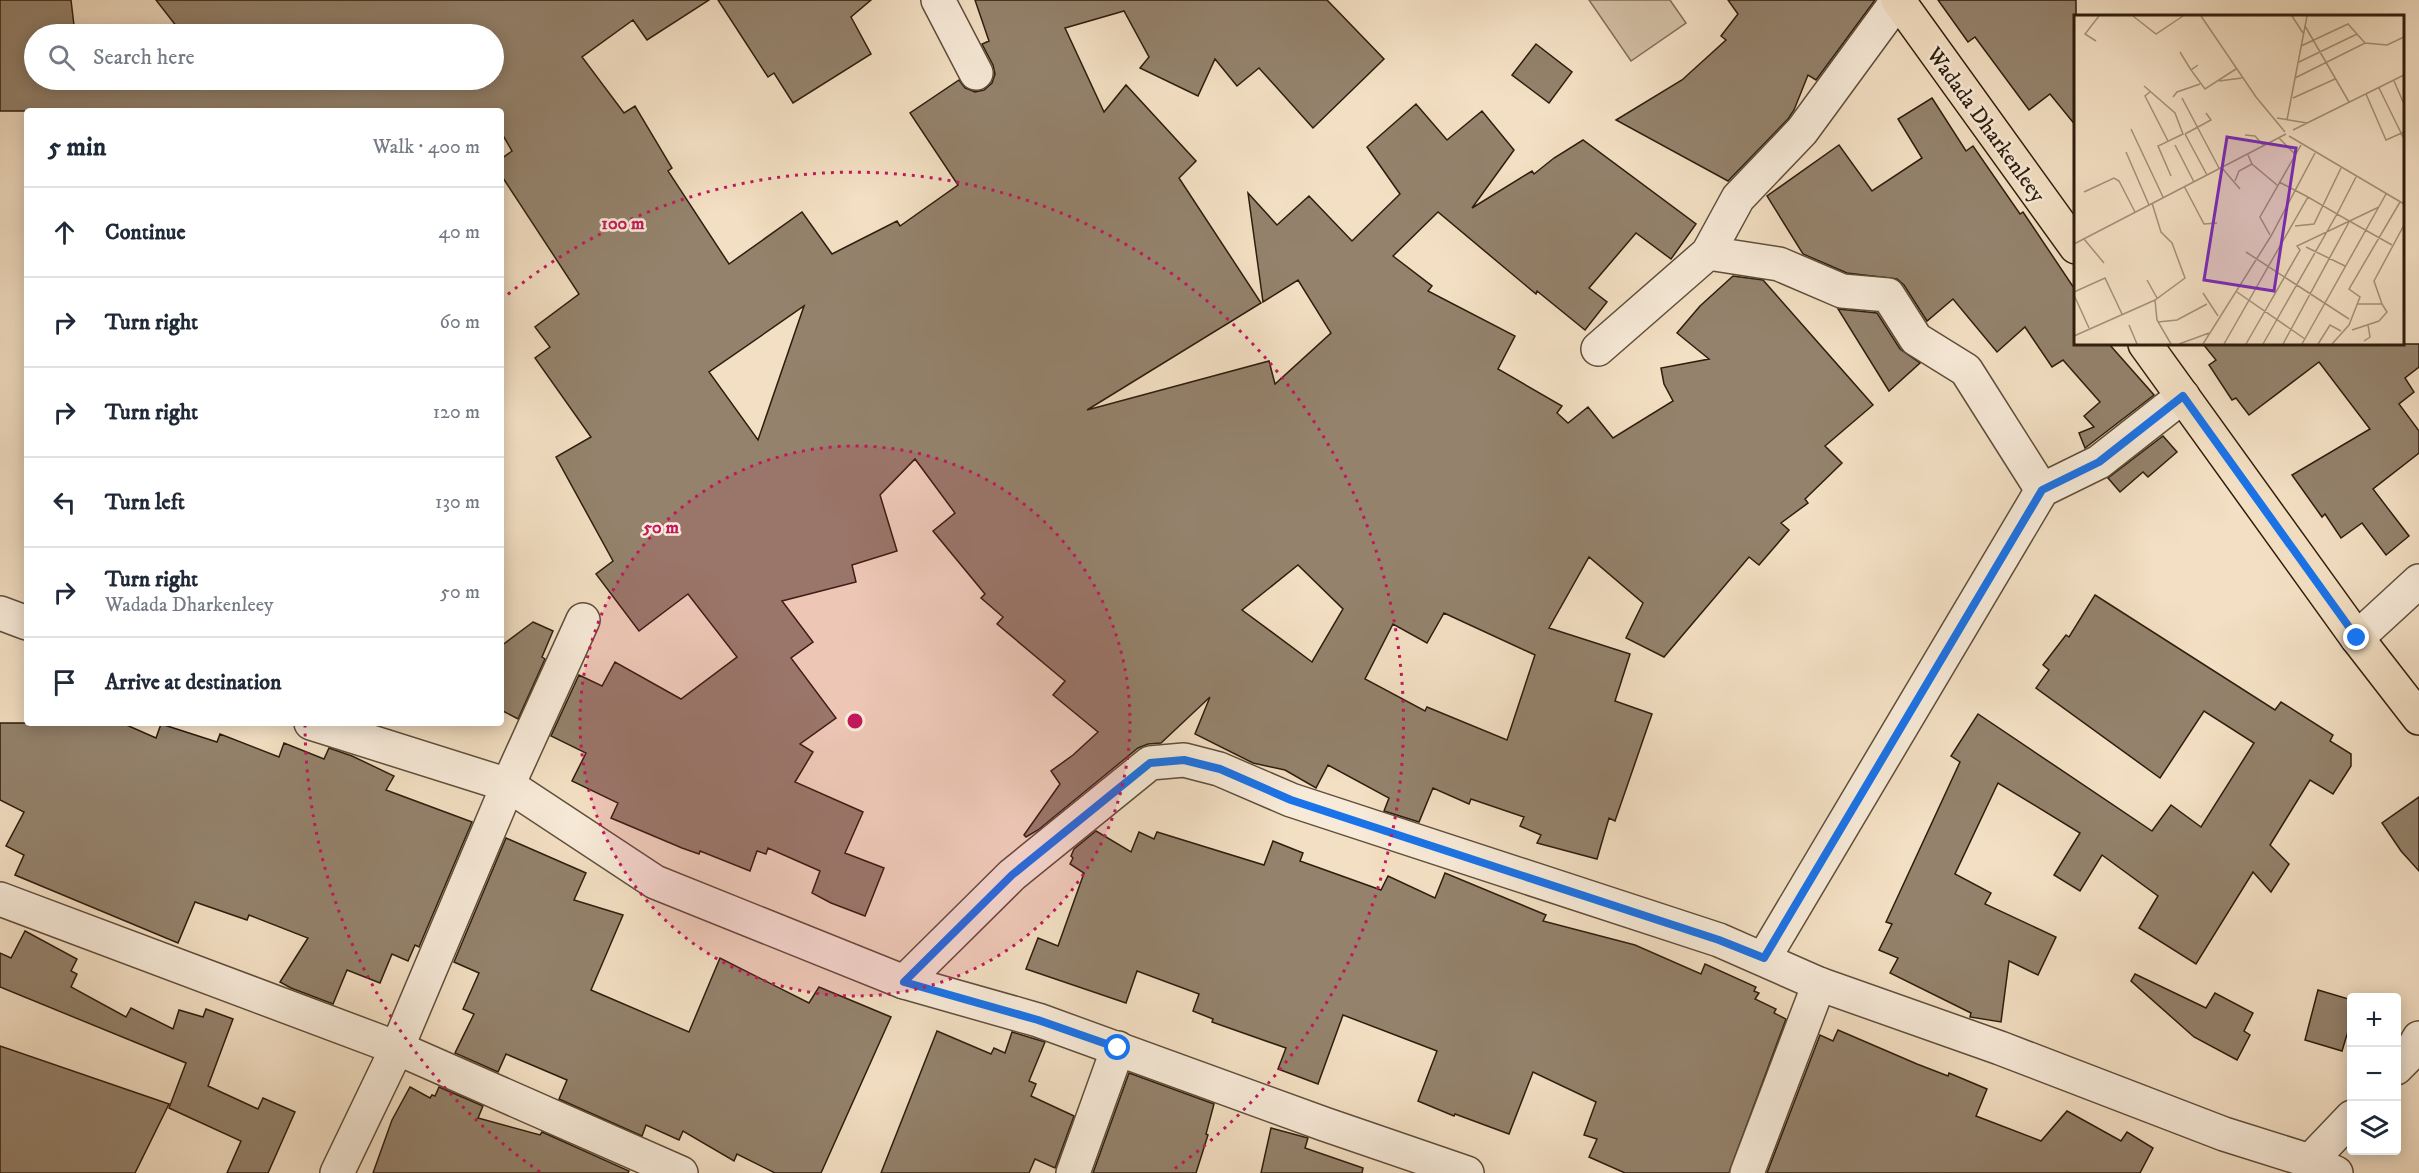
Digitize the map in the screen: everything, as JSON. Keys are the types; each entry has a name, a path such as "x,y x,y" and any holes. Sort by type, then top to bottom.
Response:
{"main road":[{"name":"Wadada Dharkenleey","path":"1898,0 2074,244"},
{"path":"2146,345 2357,638 2419,718"}],"street":[{"path":"938,0 976,73"},
{"path":"1598,349 1708,253 1738,198 1802,131 1898,0"},
{"path":"1708,253 1779,264 1842,291 1888,295 1916,339 1966,370 2042,490"},
{"path":"1764,958 2042,490 2099,462 2183,396"},
{"path":"2357,638 2419,581"},
{"path":"0,613 24,622"},
{"path":"337,1173 397,1048 508,785 583,620"},
{"path":"321,726 508,785 656,882 904,982 1038,1020 1324,1124 1467,1173"},
{"path":"904,982 1012,875 1140,770 1150,763 1184,760 1220,769 1291,800 1719,940 1819,984 2000,1048 2224,1134 2323,1167 2347,1126"},
{"path":"0,899 397,1048 681,1173"},
{"path":"1747,1173 1819,984"},
{"path":"2401,1064 2410,1054 2419,1038"},
{"path":"1073,1173 1118,1048"}],"shaded area":[{"path":"1589,0 1670,0 1686,23 1631,61"}],"building":[{"path":"0,0 71,0 74,24 24,24 24,90 504,90 504,24 175,24 156,0 709,0 647,40 633,20 582,57 624,113 635,106 672,168 668,171 729,264 802,212 832,254 897,221 900,226 958,185 910,113 959,80 965,88 975,92 984,90 992,83 995,74 993,65 982,44 989,41 975,0 1327,0 1384,59 1313,128 1259,68 1237,86 1215,59 1198,96 1140,68 1149,57 1124,11 1065,28 1104,112 1126,85 1196,161 1179,178 1261,303 1087,410 1269,361 1275,384 1331,333 1298,280 1263,302 1248,193 1277,225 1309,196 1352,241 1400,194 1367,147 1416,104 1447,140 1482,111 1514,150 1472,208 1532,171 1534,174 1583,140 1696,224 1671,259 1636,233 1589,288 1607,302 1585,330 1537,291 1536,294 1438,212 1393,256 1432,286 1428,291 1515,336 1498,369 1562,406 1557,413 1568,423 1588,407 1613,438 1673,401 1664,384 1661,368 1709,359 1677,333 1700,306 1733,276 1763,280 1873,405 1825,446 1842,463 1805,499 1808,503 1781,523 1789,530 1759,565 1749,557 1664,657 1626,638 1643,603 1589,557 1549,628 1630,654 1615,701 1652,714 1615,821 1609,818 1597,859 1537,843 1541,835 1520,826 1524,817 1471,799 1469,804 1433,788 1419,822 1384,811 1389,798 1328,765 1316,788 1285,770 1253,763 1195,734 1210,697 1161,743 1138,748 1038,830 1026,837 1024,835 1060,784 1051,771 1098,732 1053,695 1065,681 997,624 1003,617 981,598 985,594 933,531 955,513 915,459 880,495 897,551 852,565 856,582 782,601 813,642 791,658 836,718 800,744 813,752 795,782 863,812 845,853 884,868 865,916 812,893 820,871 768,848 766,854 757,851 750,871 700,851 699,854 682,848 611,818 618,803 572,781 586,753 551,736 579,675 602,686 615,662 681,699 737,657 688,594 639,631 596,574 613,561 556,457 591,437 535,358 550,347 535,327 579,294 504,180 504,157 512,151 504,137 504,108 24,108 24,111 0,111","holes":["804,306 758,440 709,372","1298,565 1343,609 1312,662 1242,610","1444,613 1535,655 1507,740 1427,707 1425,711 1365,679 1393,624 1427,643"]},
{"path":"718,0 871,0 851,17 871,54 793,103 774,73 768,77"},
{"path":"1728,0 1875,0 1816,80 1808,75 1788,119 1728,181 1616,120 1682,80 1726,40 1721,36 1738,14"},
{"path":"1938,0 2076,0 2074,124 2050,94 2029,110 1975,37 1968,42"},
{"path":"1536,44 1572,72 1549,103 1512,75"},
{"path":"1932,98 1966,151 1973,146 2020,214 2023,212 2074,288 2074,345 2110,345 2154,395 2085,448 2079,433 2094,427 2084,416 2100,402 2063,360 2052,367 2025,327 1997,352 1953,299 1927,321 1904,285 1897,279 1847,273 1803,254 1767,196 1839,145 1872,191 1922,158 1898,119"},
{"path":"1838,309 1877,313 1900,349 1920,363 1889,391"},
{"path":"2419,344 2419,367 2405,378 2414,392 2399,404 2419,431 2419,453 2373,489 2409,536 2386,555 2362,523 2341,538 2325,514 2322,517 2292,475 2370,429 2319,362 2249,415 2236,398 2232,400 2209,365 2216,360 2204,345"},
{"path":"2163,436 2177,452 2148,477 2143,472 2120,492 2108,478"},
{"path":"2095,595 2275,710 2281,702 2333,735 2330,741 2351,754 2351,766 2333,794 2310,780 2270,845 2289,864 2271,892 2253,872 2196,964 2139,928 2158,896 2102,855 2080,891 2054,875 2080,833 1998,783 1955,874 1991,893 1985,904 2056,937 2038,975 2009,961 2001,1022 1970,1017 1971,1013 1890,973 1898,958 1879,950 1892,924 1886,922 1960,762 1951,756 1978,714 2152,831 2171,805 2201,827 2254,743 2204,711 2160,778 2036,688 2049,670 2043,665 2066,635 2069,637"},
{"path":"533,622 553,631 542,657 545,659 518,719 504,712 504,644"},
{"path":"0,723 24,723 24,726 129,726 156,738 160,726 167,726 217,742 220,734 279,757 284,743 324,759 329,748 394,776 386,790 472,822 419,947 415,945 408,961 392,954 380,983 347,970 333,1004 280,982 308,938 249,915 247,920 195,902 178,943 15,875 24,855 6,846 24,812 0,800"},
{"path":"2419,797 2419,871 2401,851 2382,823"},
{"path":"1096,831 1131,852 1139,832 1154,839 1157,832 1264,865 1273,841 1303,853 1300,861 1381,890 1388,876 1435,898 1445,873 1546,915 1543,921 1635,945 1701,974 1705,964 1756,987 1754,991 1759,993 1755,999 1776,1009 1774,1013 1786,1019 1729,1173 1625,1173 1589,1157 1597,1139 1584,1135 1596,1102 1533,1072 1509,1134 1455,1114 1454,1116 1418,1101 1437,1051 1343,1015 1318,1084 1278,1069 1286,1048 1212,1022 1213,1019 1193,1011 1199,994 1137,971 1126,1003 1026,969 1038,938 1058,946 1084,873 1070,864 1073,858 1071,856 1074,849"},
{"path":"506,838 586,873 574,900 623,915 591,990 689,1032 720,958 809,1003 819,987 891,1017 821,1173 775,1173 737,1154 734,1161 683,1131 679,1140 646,1125 642,1136 559,1099 567,1080 506,1054 498,1072 455,1053 474,1014 463,1009 479,973 454,962"},
{"path":"25,931 77,959 71,971 77,974 71,987 126,1017 131,1008 173,1029 179,1010 203,1017 206,1009 233,1019 208,1086 258,1109 263,1098 295,1112 268,1173 227,1173 241,1141 169,1108 186,1063 0,987 0,953 11,958"},
{"path":"2135,974 2206,1008 2215,993 2253,1013 2244,1031 2250,1035 2237,1060 2194,1037 2131,981"},
{"path":"2318,990 2347,999 2347,1034 2342,1051 2305,1040"},
{"path":"1838,1030 1917,1064 1948,1076 1949,1073 1987,1089 1976,1116 2041,1141 2067,1111 2121,1141 2127,1132 2153,1148 2140,1173 1767,1173 1820,1035 1833,1041"},
{"path":"937,1031 991,1054 994,1048 1005,1053 1012,1032 1045,1042 1029,1081 1036,1084 1031,1096 1074,1116 1055,1168 1035,1159 1029,1173 881,1173"},
{"path":"0,1046 169,1104 135,1173 0,1173"},
{"path":"1129,1073 1214,1104 1206,1134 1208,1135 1196,1173 1093,1173"},
{"path":"410,1087 430,1098 432,1095 435,1096 439,1087 483,1106 478,1118 540,1135 542,1132 629,1171 628,1173 373,1173 392,1120"},
{"path":"1271,1128 1308,1138 1305,1148 1363,1168 1362,1173 1261,1173"}],"route":[{"path":"1118,1048 1038,1020 904,982 1012,875 1150,763 1184,760 1220,769 1291,800 1719,940 1764,958 2042,490 2099,462 2183,396 2357,638"}]}
